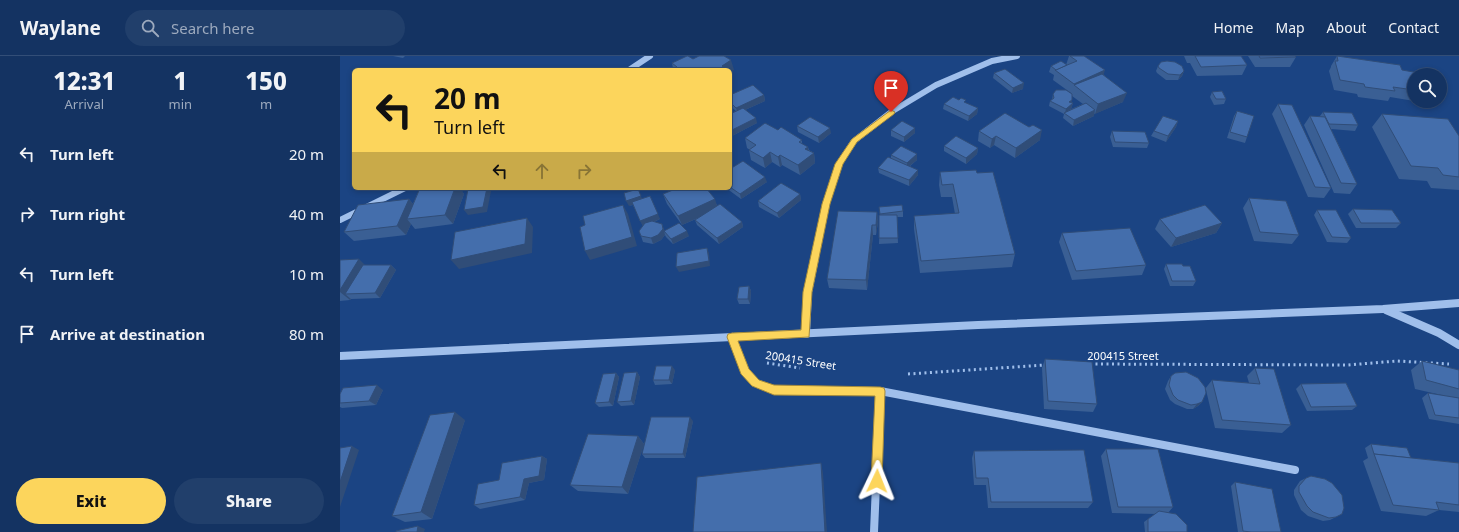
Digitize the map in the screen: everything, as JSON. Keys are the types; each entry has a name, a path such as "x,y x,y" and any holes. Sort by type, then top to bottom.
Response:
{"street":[{"path":"632,68 650,56"},
{"path":"806,334 808,292 826,204 839,164 854,141 891,112 936,85 992,61 1017,56"},
{"path":"340,220 401,190"},
{"path":"340,356 732,337 1384,309 1459,303"},
{"path":"1384,309 1439,333 1459,345"},
{"path":"732,337 745,371 756,383 774,390 880,391 1295,470"},
{"path":"874,532 880,391"}],"path":[{"name":"200415 Street","path":"740,359 804,368"},
{"name":"200415 Street","path":"1084,364 1348,365 1398,361 1451,364"},
{"path":"900,374 1053,365"}],"building":[{"path":"687,56 693,59 699,56 724,56 731,60 722,66 726,68 675,68 677,67 672,63"},
{"path":"1070,56 1084,56 1105,70 1074,84 1055,70 1077,61"},
{"path":"1195,56 1241,56 1247,65 1201,67"},
{"path":"1259,56 1295,56 1296,57 1260,58"},
{"path":"1337,56 1400,65 1402,70 1407,71 1407,89 1393,87 1395,91 1365,87 1364,84 1340,80 1335,61 1338,61"},
{"path":"1061,61 1067,65 1056,70 1051,66"},
{"path":"1161,62 1175,62 1182,66 1184,71 1180,75 1168,74 1158,66"},
{"path":"1005,69 1024,83 1013,88 994,73"},
{"path":"1102,74 1127,93 1098,104 1074,85"},
{"path":"753,85 764,95 736,108 732,104 732,94"},
{"path":"1056,90 1066,90 1072,94 1072,100 1069,102 1073,103 1066,109 1050,101 1054,98 1053,94"},
{"path":"1222,91 1226,99 1216,99 1212,92"},
{"path":"953,97 959,100 961,98 966,100 964,102 978,108 969,116 944,104"},
{"path":"1086,103 1095,110 1074,120 1064,113"},
{"path":"1278,104 1292,105 1331,188 1315,187"},
{"path":"743,108 756,118 732,130 732,113"},
{"path":"1237,111 1254,116 1247,137 1230,132"},
{"path":"1323,112 1352,113 1358,125 1329,124"},
{"path":"1005,113 1029,127 1033,125 1042,130 1016,148 996,136 992,139 979,131"},
{"path":"1382,114 1448,119 1459,136 1459,177 1443,175 1438,168 1411,166"},
{"path":"1163,116 1178,121 1168,136 1154,131"},
{"path":"1310,116 1325,117 1357,184 1341,183"},
{"path":"810,117 830,128 818,137 797,126"},
{"path":"902,121 915,128 904,137 891,130"},
{"path":"765,123 778,130 781,127 802,140 799,142 808,147 805,149 814,153 798,165 780,155 778,157 770,152 763,158 749,150 756,145 745,138"},
{"path":"1112,131 1145,132 1149,143 1115,142"},
{"path":"956,136 978,148 966,158 944,146"},
{"path":"901,146 917,154 907,163 891,155"},
{"path":"888,157 918,170 909,180 878,168"},
{"path":"743,161 765,177 740,194 732,188 732,168"},
{"path":"976,170 977,173 993,172 1015,254 921,261 914,216 959,213 953,184 942,185 940,172"},
{"path":"781,183 800,194 777,213 758,201"},
{"path":"419,190 454,190 445,215 407,219"},
{"path":"468,190 487,190 483,207 464,210"},
{"path":"638,190 641,196 626,201 624,193"},
{"path":"673,190 708,190 715,199 678,216 663,194"},
{"path":"650,196 658,214 640,221 632,202"},
{"path":"1249,198 1286,201 1299,235 1260,232"},
{"path":"409,199 397,226 344,232 358,205"},
{"path":"720,204 742,222 717,238 695,220"},
{"path":"623,205 632,237 585,251 580,227 585,225 583,216"},
{"path":"902,205 903,211 880,214 879,207"},
{"path":"1205,205 1222,223 1176,238 1160,219"},
{"path":"1353,209 1392,210 1401,223 1361,223"},
{"path":"1317,210 1336,210 1351,238 1332,237"},
{"path":"838,211 877,212 876,225 872,225 866,280 827,279"},
{"path":"879,215 897,215 898,238 879,238"},
{"path":"527,218 525,244 451,260 455,232"},
{"path":"652,221 662,224 663,229 658,235 651,238 641,236 639,231 645,223"},
{"path":"679,223 687,231 671,239 664,231"},
{"path":"1130,228 1146,265 1076,271 1062,233"},
{"path":"707,248 709,261 676,267 677,253"},
{"path":"359,259 340,290 340,260"},
{"path":"1166,264 1182,264 1183,266 1190,266 1196,281 1172,281"},
{"path":"363,265 391,265 375,293 345,294"},
{"path":"749,286 748,299 737,299 739,287"},
{"path":"1045,359 1092,362 1097,404 1048,401"},
{"path":"1422,361 1459,370 1459,389 1426,380"},
{"path":"656,366 672,366 669,380 653,380"},
{"path":"1255,368 1274,369 1291,425 1222,420 1212,380 1260,384"},
{"path":"637,372 631,401 617,402 624,373"},
{"path":"1186,372 1198,378 1205,387 1206,393 1202,402 1191,405 1178,400 1173,395 1169,385 1171,376 1175,373"},
{"path":"616,373 609,402 595,403 603,374"},
{"path":"1346,383 1357,406 1311,407 1301,384"},
{"path":"377,385 369,401 340,403 340,394 343,388"},
{"path":"1428,393 1459,398 1459,418 1435,415"},
{"path":"455,412 421,512 392,516 430,415"},
{"path":"651,417 690,417 683,454 642,454"},
{"path":"588,434 638,436 622,487 570,485"},
{"path":"1371,444 1407,448 1411,458 1374,454"},
{"path":"352,446 340,482 340,448"},
{"path":"1106,449 1158,449 1173,507 1118,507"},
{"path":"1084,450 1093,502 991,502 988,478 976,478 974,451"},
{"path":"1374,454 1459,463 1459,505 1436,502 1439,510 1393,505"},
{"path":"542,456 539,476 524,479 520,497 474,505 478,484 499,480 502,463"},
{"path":"821,463 825,532 693,532 697,477"},
{"path":"1311,476 1325,479 1332,483 1342,495 1344,508 1342,514 1329,518 1313,512 1307,506 1299,492 1299,486 1306,478"},
{"path":"1235,482 1272,489 1281,532 1243,531"},
{"path":"1159,511 1176,514 1187,525 1187,532 1148,532 1148,519"},
{"path":"418,526 417,532 396,532 396,531"}],"route":[{"path":"877,481 880,391 774,390 756,383 745,371 732,337 806,334 808,292 826,204 839,164 854,141 891,112"}]}
